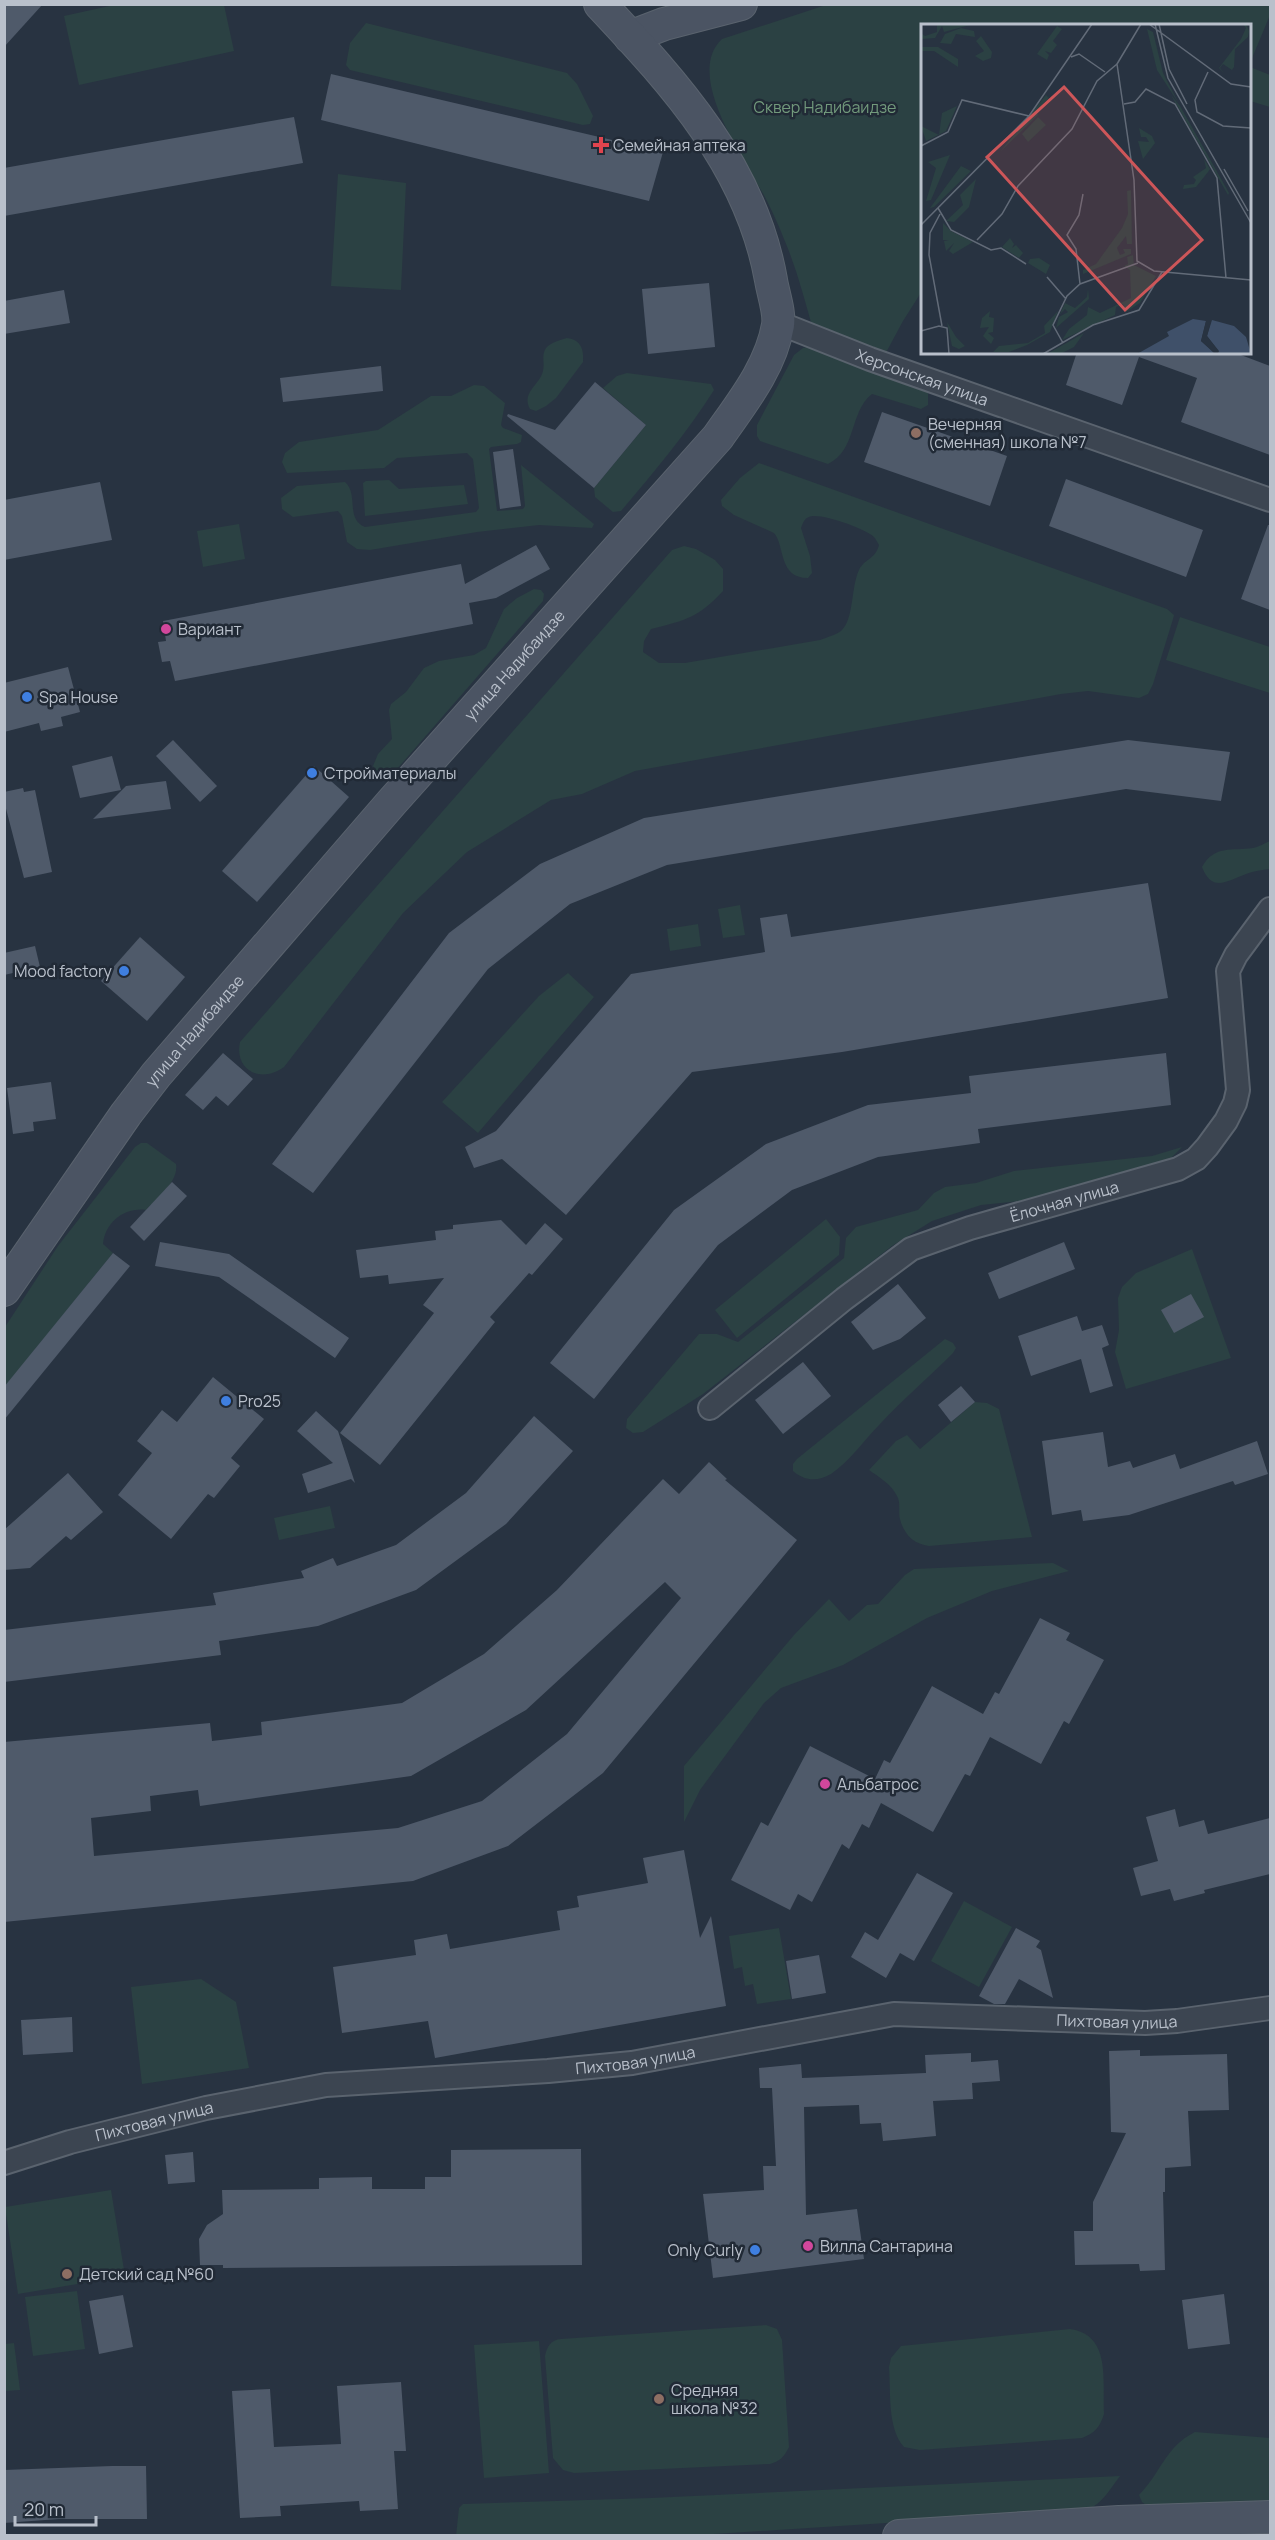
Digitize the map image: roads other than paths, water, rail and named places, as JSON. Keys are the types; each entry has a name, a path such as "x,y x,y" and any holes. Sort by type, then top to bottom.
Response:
{"main road":[{"name":"улица Надибаидзе","path":"4,1290 126,1114 204,1016 718,437 754,384 769,353 779,323 760,232 743,191 694,110 600,4"},
{"path":"630,37 664,24 741,4"},
{"path":"899,2535 1119,2522 1270,2517"}],"street":[{"name":"Херсонская улица","path":"779,323 870,359 1270,500"},
{"name":"Ёлочная улица","path":"710,1408 844,1299 911,1249 970,1228 1178,1169 1196,1159 1226,1121 1238,1090 1227,971 1270,909"},
{"name":"Пихтовая улица","path":"4,2163 70,2142 206,2108 315,2087 548,2071 632,2062 894,2014 1145,2023 1177,2021 1270,2008"}],"place":[{"name":"Семейная аптека","path":"601,145"},
{"name":"Вечерняя (сменная) школа №7","path":"916,433"},
{"name":"Вариант","path":"166,629"},
{"name":"Spa House","path":"27,697"},
{"name":"Стройматериалы","path":"312,773"},
{"name":"Mood factory","path":"124,971"},
{"name":"Pro25","path":"226,1401"},
{"name":"Альбатрос","path":"825,1784"},
{"name":"Вилла Сантарина","path":"808,2246"},
{"name":"Only Curly","path":"755,2250"},
{"name":"Детский сад №60","path":"67,2274"},
{"name":"Средняя школа №32","path":"659,2399"}],"park label":[{"name":"Сквер Надибаидзе","path":"825,107"}]}
